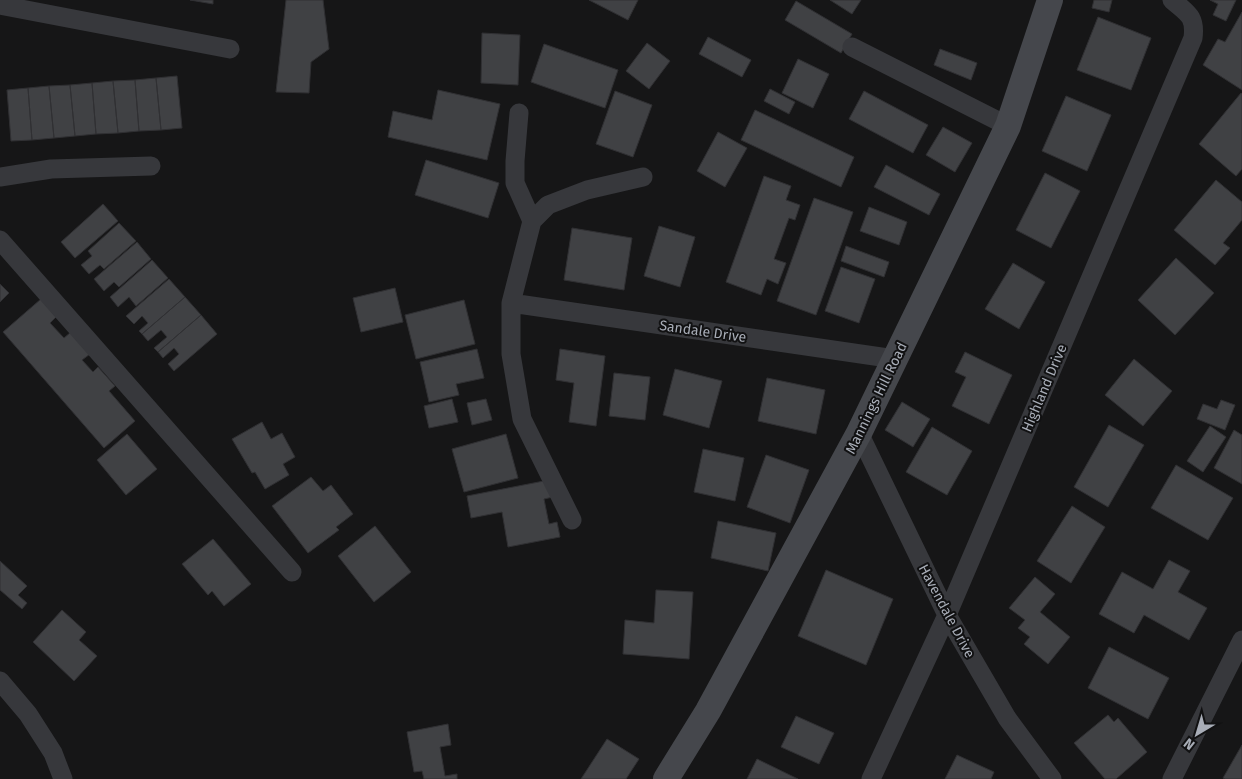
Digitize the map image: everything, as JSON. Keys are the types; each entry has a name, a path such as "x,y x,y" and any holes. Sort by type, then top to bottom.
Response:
{"main road":[{"name":"Mannings Hill Road","path":"666,779 708,711 859,433 895,360 1008,126 1050,0"}],"street":[{"name":"Highland Drive","path":"872,779 947,615 1193,38 1194,26 1189,14 1172,0"},
{"path":"0,4 230,49"},
{"path":"852,48 1008,126"},
{"path":"519,113 515,182 532,221"},
{"path":"0,177 51,169 151,166"},
{"path":"572,520 522,418 511,354 511,303 532,221 548,205 587,190 643,177"},
{"path":"0,240 292,572"},
{"name":"Sandale Drive","path":"511,303 895,360"},
{"name":"Havendale Drive","path":"859,433 947,615 1007,718 1052,779"},
{"path":"1172,779 1242,640"},
{"path":"0,681 28,714 43,737 53,753 63,779"}],"building":[{"path":"190,0 213,0 213,4"},
{"path":"286,0 323,0 329,49 311,62 309,93 276,92"},
{"path":"589,0 638,0 628,20"},
{"path":"830,0 861,0 852,14"},
{"path":"1094,0 1112,0 1109,12 1092,8"},
{"path":"1210,0 1236,0 1226,21 1213,15 1218,4"},
{"path":"796,1 852,34 841,53 785,20"},
{"path":"1242,12 1242,90 1203,65 1218,39 1225,42"},
{"path":"1098,17 1151,38 1131,90 1077,70"},
{"path":"482,33 520,35 518,85 481,83"},
{"path":"708,37 751,60 742,77 699,54"},
{"path":"647,43 670,61 649,89 626,71"},
{"path":"544,44 618,70 605,108 531,82"},
{"path":"940,49 977,63 971,80 934,65"},
{"path":"798,59 829,74 813,108 782,93"},
{"path":"177,76 182,128 161,130 156,78"},
{"path":"156,78 161,130 139,131 135,80"},
{"path":"135,80 139,131 118,133 113,81"},
{"path":"113,81 118,133 96,134 92,83"},
{"path":"92,83 96,134 75,136 70,85"},
{"path":"70,85 75,136 54,138 49,86"},
{"path":"49,86 54,138 32,140 28,88"},
{"path":"28,88 32,140 11,141 7,90"},
{"path":"770,89 795,102 789,114 764,101"},
{"path":"438,90 500,104 487,160 388,137 393,111 432,120"},
{"path":"615,91 652,105 633,157 596,144"},
{"path":"864,91 928,125 913,153 849,119"},
{"path":"1241,93 1242,169 1236,176 1199,144"},
{"path":"1066,96 1111,115 1087,171 1042,151"},
{"path":"755,110 854,157 841,187 741,140"},
{"path":"943,127 972,143 955,172 926,155"},
{"path":"718,132 747,148 725,187 697,171"},
{"path":"426,160 499,183 488,218 415,195"},
{"path":"886,165 940,194 929,215 874,187"},
{"path":"1045,173 1080,191 1051,248 1016,230"},
{"path":"764,176 791,186 786,200 800,205 795,220 789,218 774,259 786,263 778,284 767,279 761,295 726,282"},
{"path":"1216,180 1242,202 1242,220 1223,243 1230,248 1215,265 1174,230"},
{"path":"814,198 853,212 816,315 777,301"},
{"path":"103,204 118,221 75,258 61,242"},
{"path":"869,207 907,222 899,245 860,231"},
{"path":"119,223 136,241 104,269 100,265 89,274 81,265 92,256 88,251"},
{"path":"659,226 695,237 680,287 644,276"},
{"path":"572,228 632,238 624,290 564,280"},
{"path":"137,242 151,259 119,287 114,282 104,291 94,279"},
{"path":"846,246 889,262 884,277 841,261"},
{"path":"1176,258 1214,293 1175,335 1138,300"},
{"path":"152,260 168,278 136,306 129,297 118,307 110,297"},
{"path":"1013,263 1045,282 1019,329 985,309"},
{"path":"841,267 875,279 859,323 825,311"},
{"path":"169,279 185,297 142,334 139,331 148,323 142,316 134,324 126,316"},
{"path":"0,284 9,293 0,302"},
{"path":"395,288 403,322 361,332 353,298"},
{"path":"185,297 201,315 158,352 154,348 167,337 161,330 148,341 142,334"},
{"path":"41,299 56,317 50,323 64,338 71,332 90,354 82,360 93,372 98,367 115,386 109,391 135,421 104,448 3,332"},
{"path":"464,300 475,344 416,359 405,315"},
{"path":"201,315 217,334 174,371 168,364 179,354 174,348 163,358 158,352"},
{"path":"477,349 484,378 456,384 459,395 429,402 420,362"},
{"path":"560,349 605,356 596,426 569,422 574,383 556,380"},
{"path":"965,352 1012,375 989,424 952,406 966,377 955,372"},
{"path":"1134,359 1172,391 1143,426 1105,395"},
{"path":"675,369 722,381 709,428 663,415"},
{"path":"614,373 650,377 645,420 609,416"},
{"path":"767,378 825,390 816,434 758,421"},
{"path":"452,399 458,422 429,428 424,406"},
{"path":"486,399 492,420 472,425 467,403"},
{"path":"1221,400 1235,405 1225,430 1197,419 1203,404 1217,409"},
{"path":"902,402 930,419 913,447 885,430"},
{"path":"262,422 271,439 282,433 295,457 283,464 289,475 265,489 255,472 252,473 232,439"},
{"path":"1109,425 1144,445 1108,507 1074,487"},
{"path":"1210,426 1226,437 1203,472 1187,461"},
{"path":"932,427 972,451 947,495 906,472"},
{"path":"1234,430 1242,435 1242,484 1214,468"},
{"path":"127,434 157,469 126,495 97,460"},
{"path":"506,434 518,478 464,492 452,449"},
{"path":"703,449 744,458 735,501 694,492"},
{"path":"766,455 809,470 790,523 747,507"},
{"path":"1176,465 1233,498 1208,540 1151,508"},
{"path":"311,477 323,491 331,485 353,514 336,527 339,530 308,553 272,506"},
{"path":"549,480 553,497 544,499 549,524 557,522 560,537 508,547 502,512 471,518 467,496"},
{"path":"1072,506 1105,527 1071,583 1037,561"},
{"path":"718,521 776,533 768,571 711,558"},
{"path":"375,526 411,572 374,602 338,556"},
{"path":"213,539 251,584 224,606 212,591 208,595 182,564"},
{"path":"1169,560 1190,571 1178,592 1207,608 1189,640 1144,615 1134,633 1099,614 1122,572 1153,589"},
{"path":"0,561 27,586 18,595 27,603 22,609 0,590"},
{"path":"826,570 893,599 866,665 798,636"},
{"path":"1035,577 1055,594 1040,612 1070,637 1048,664 1024,644 1030,637 1018,628 1025,620 1009,608"},
{"path":"656,590 693,592 689,659 623,654 625,620 654,623"},
{"path":"62,610 86,632 79,640 97,656 74,681 33,642"},
{"path":"1109,647 1169,678 1148,719 1088,688"},
{"path":"1108,715 1114,722 1118,718 1147,752 1116,779 1105,779 1074,743"},
{"path":"796,716 834,733 819,764 781,747"},
{"path":"448,724 451,745 440,747 445,776 457,774 457,779 424,779 422,771 414,772 407,732"},
{"path":"607,739 639,759 626,779 581,779"},
{"path":"1242,745 1242,779 1223,778"},
{"path":"957,755 994,772 991,779 945,779"},
{"path":"757,759 798,779 747,779"}]}
